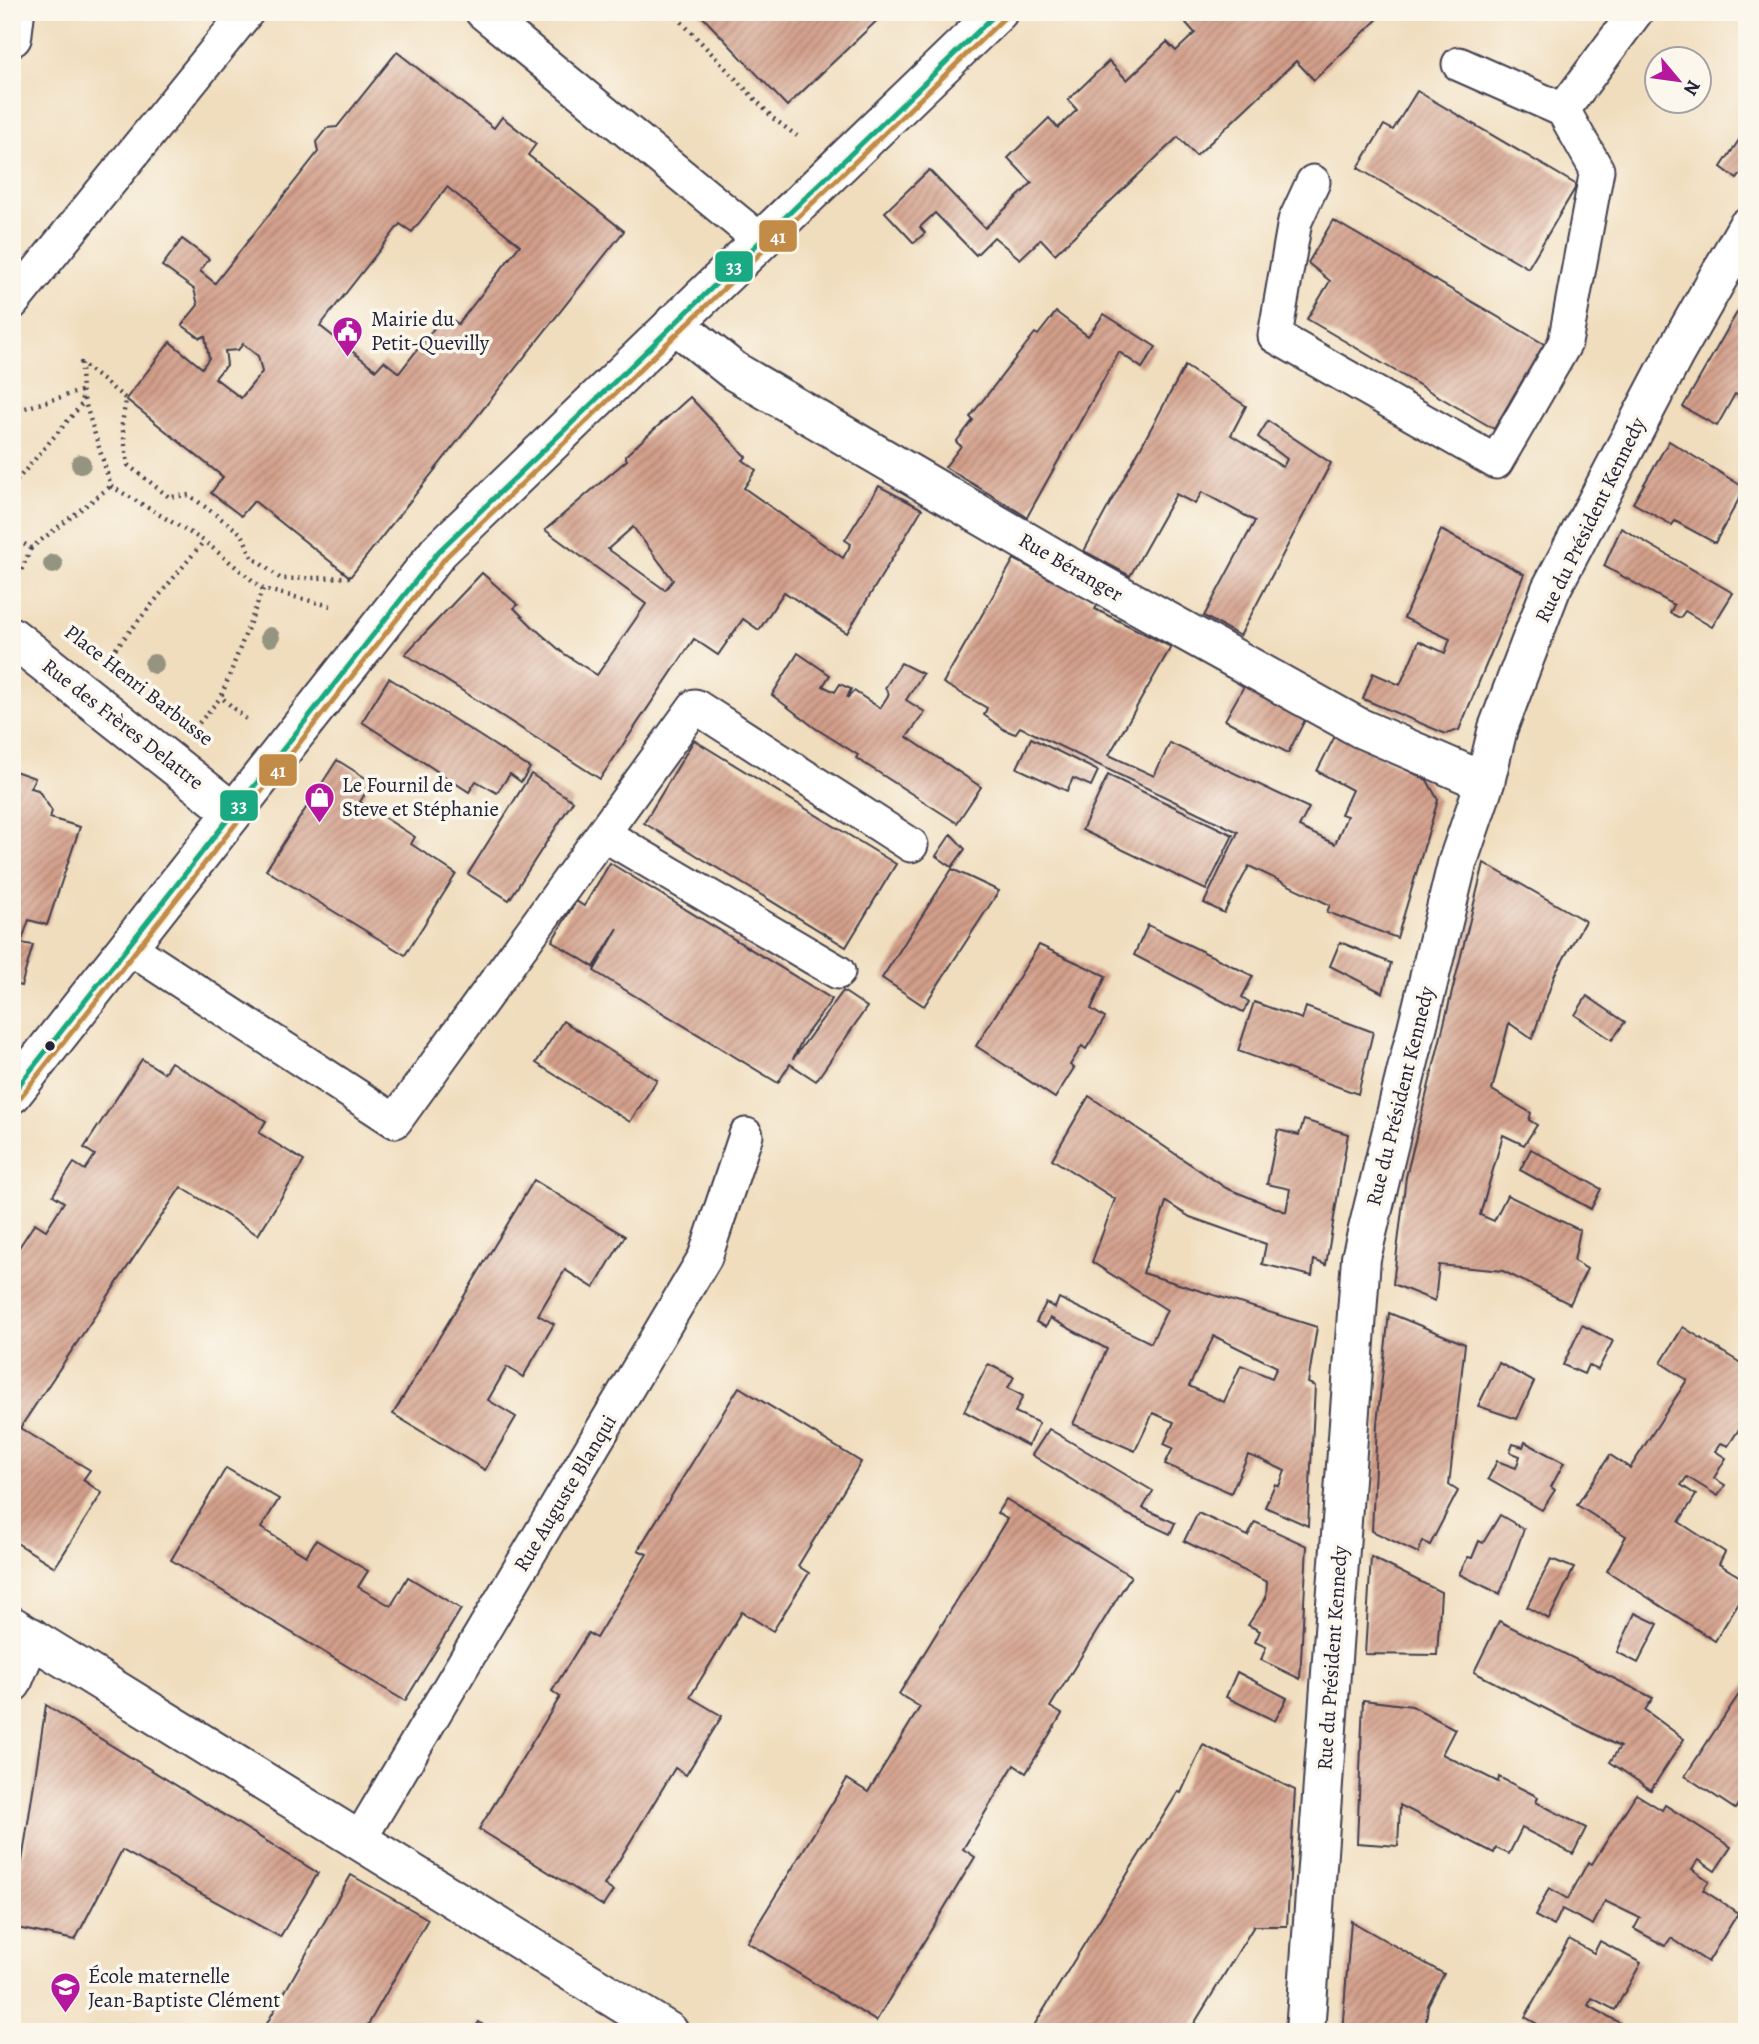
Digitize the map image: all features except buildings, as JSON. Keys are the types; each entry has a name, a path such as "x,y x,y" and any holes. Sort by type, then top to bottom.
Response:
{"street":[{"path":"12,37 15,12"},
{"path":"12,1094 282,749 366,620 759,239 998,12"},
{"name":"Rue du Président Kennedy","path":"1305,2032 1361,1258 1457,864 1485,782 1498,728 1551,589 1675,353 1747,227"},
{"name":"Rue Béranger","path":"674,323 734,371 1066,565 1360,728 1485,782"},
{"name":"Rue des Frères Delattre","path":"12,637 233,812"},
{"path":"12,1683 22,1631 669,2032"}],"lane":[{"path":"12,303 247,12"},
{"path":"482,12 759,239"},
{"path":"1563,110 1636,12"},
{"path":"1313,182 1295,221 1275,336 1496,462 1564,342 1597,170 1563,110 1459,64"},
{"path":"127,946 395,1121 695,706 911,845"},
{"path":"603,834 838,972"},
{"name":"Rue Auguste Blanqui","path":"359,1840 705,1257 746,1135"}],"path":[{"path":"672,12 774,119 837,166"},
{"path":"12,486 82,404 81,391 81,363 126,399 122,424 128,465 169,497 190,495 242,534 252,557 281,579 350,577 368,595 366,620 263,589 204,541 111,486 81,391"},
{"path":"12,412 81,391"},
{"path":"12,590 31,548 111,486"},
{"path":"12,537 31,548"},
{"path":"82,692 204,541"},
{"path":"263,589 221,697 282,749"}],"transit line":[{"name":"33","path":"12,1094 439,551 998,12"},
{"name":"41","path":"19,1099 446,557 1004,18"}],"place":[{"name":"Mairie du Petit-Quevilly","path":"348,358"},
{"name":"Le Fournil de Steve et Stéphanie","path":"319,824"},
{"name":"École maternelle Jean-Baptiste Clément","path":"65,2015"}]}
